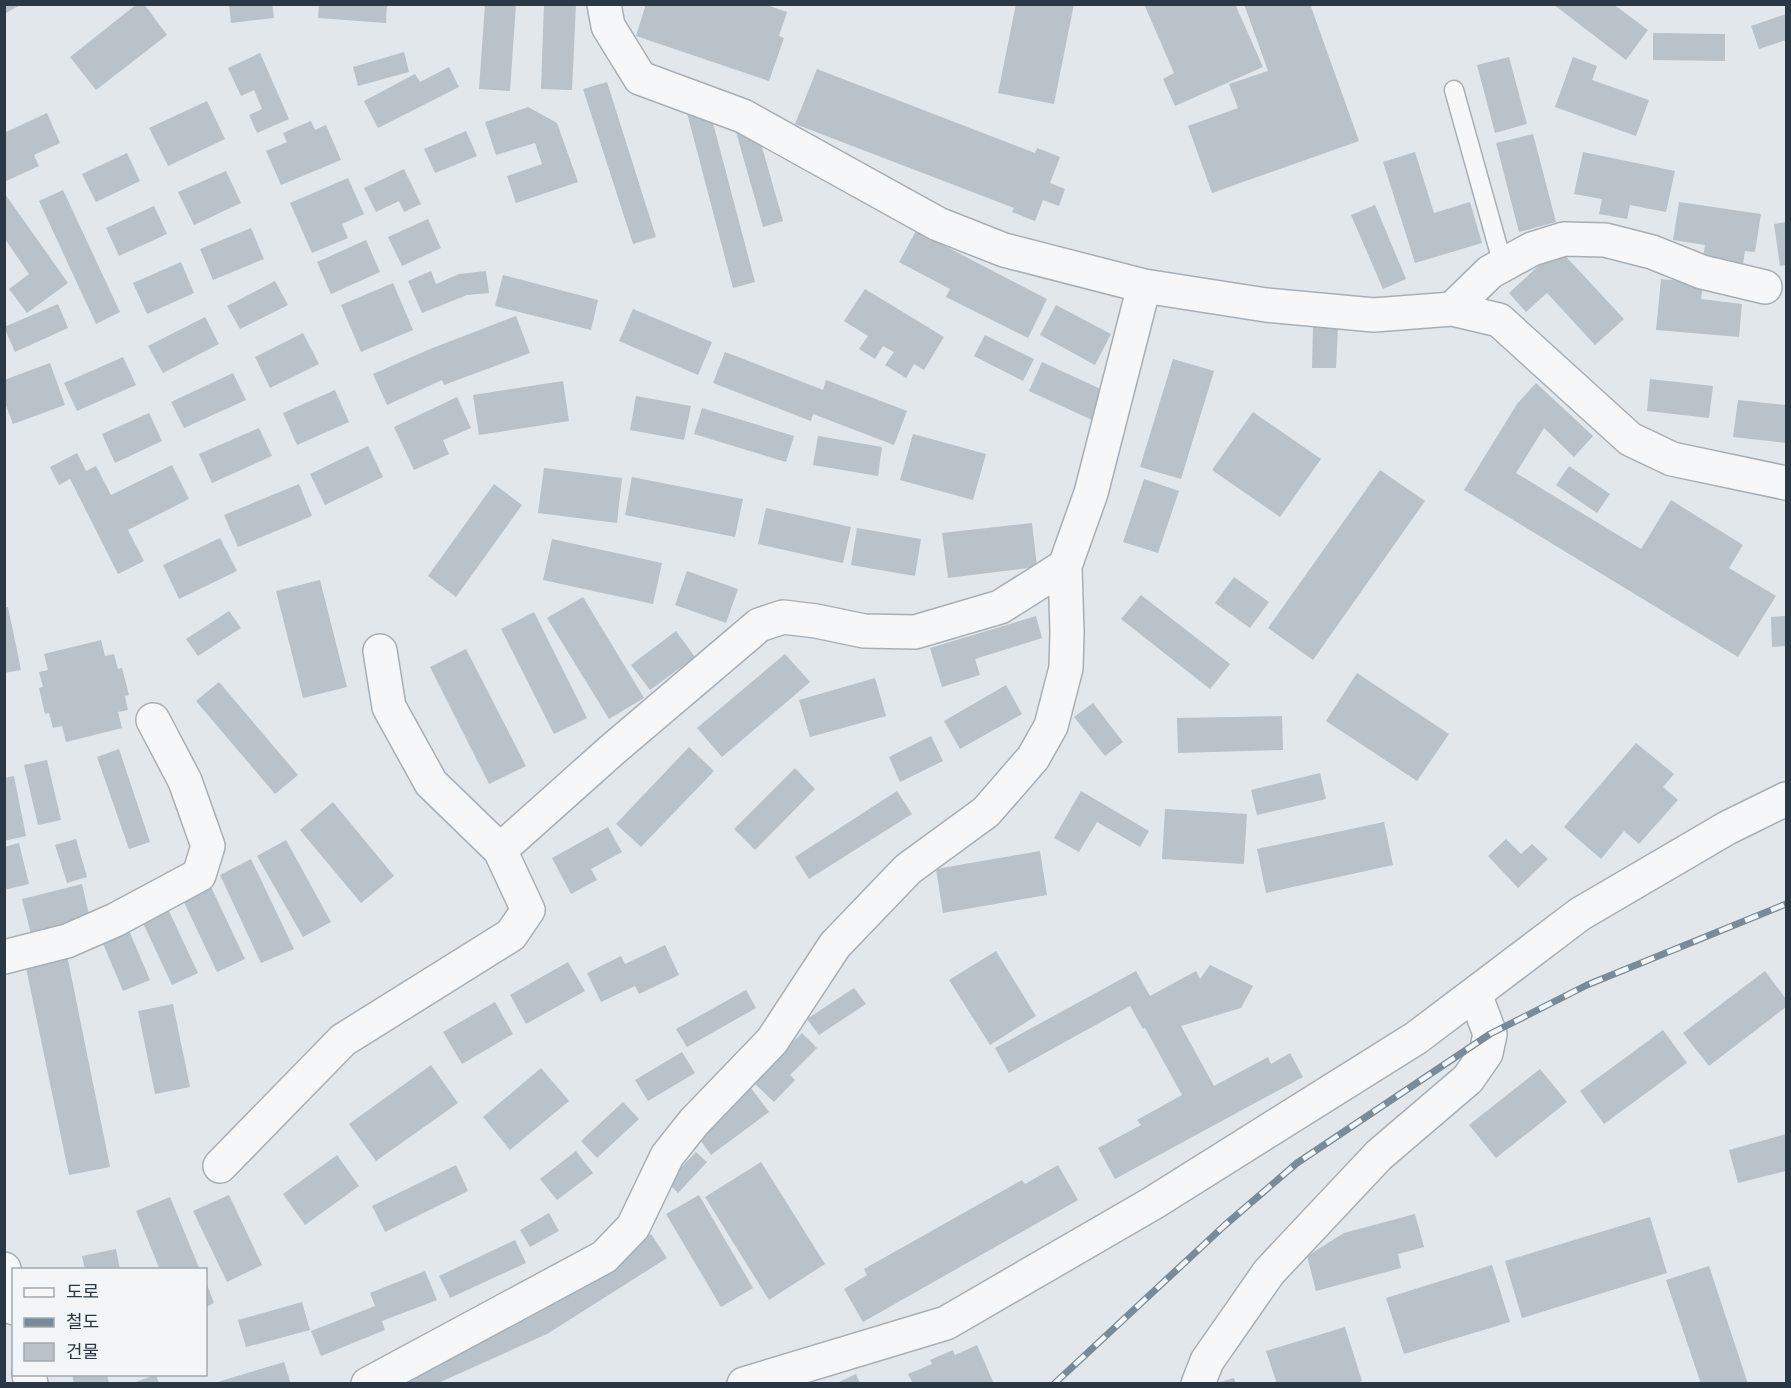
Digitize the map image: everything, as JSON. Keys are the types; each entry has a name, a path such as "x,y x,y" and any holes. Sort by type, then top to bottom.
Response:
{"street":[{"path":"604,4 608,26 640,78 743,116 939,224 1004,250 1144,286 1266,305 1374,315 1452,309 1499,320 1630,439 1672,459 1786,483"},
{"path":"1452,309 1490,272 1532,249 1564,239 1605,240 1652,252 1702,272 1765,287"},
{"path":"368,1383 604,1257 633,1227 667,1156 694,1122 772,1041 835,945 908,869 986,812 1033,758 1051,726 1066,668 1065,566 1091,493 1144,286"},
{"path":"500,850 612,750 759,625 783,617 864,631 915,632 1000,607 1065,566"},
{"path":"220,1166 343,1040 511,935 528,910 500,850 432,783 389,707 380,651"},
{"path":"4,957 68,941 115,920 200,875 208,846 186,781 153,720"},
{"path":"744,1383 946,1323 1163,1197 1416,1038 1580,914 1727,828 1786,799"},
{"path":"1198,1383 1207,1361 1269,1272 1379,1155 1468,1079 1486,1053 1490,1034 1475,994"},
{"path":"4,1269 12,1300"}],"lane":[{"path":"1454,90 1503,265"}],"building":[{"path":"4,4 22,4 4,14"},
{"path":"137,4 144,4 167,35 96,90 70,57"},
{"path":"229,4 272,4 274,18 231,23"},
{"path":"319,4 387,4 386,23 318,18"},
{"path":"485,4 516,4 510,91 479,89"},
{"path":"544,4 576,4 572,90 541,89"},
{"path":"646,4 764,4 787,12 779,36 784,38 769,81 636,36"},
{"path":"1016,4 1074,4 1054,104 998,93"},
{"path":"1144,4 1235,4 1263,67 1175,106 1163,79 1174,73"},
{"path":"1244,4 1310,4 1359,141 1212,193 1188,126 1238,108 1229,84 1268,71"},
{"path":"1553,4 1613,4 1648,30 1626,60"},
{"path":"1786,14 1786,40 1759,49 1751,26"},
{"path":"1653,33 1725,34 1725,61 1653,60"},
{"path":"404,52 409,72 358,86 353,67"},
{"path":"260,53 289,119 257,133 249,115 262,109 254,90 241,96 228,68"},
{"path":"1509,57 1527,124 1495,133 1477,65"},
{"path":"1573,57 1597,66 1592,80 1649,100 1636,136 1555,107"},
{"path":"449,67 459,87 378,128 364,101 415,74 420,82"},
{"path":"817,69 1035,153 1037,148 1060,157 1050,183 1065,189 1059,206 1043,200 1035,221 1012,212 1014,208 795,124"},
{"path":"607,82 656,237 633,244 583,89"},
{"path":"207,101 225,139 168,166 149,128"},
{"path":"528,107 557,123 578,182 516,203 507,176 542,164 535,143 496,155 485,122"},
{"path":"709,108 755,282 733,288 687,113"},
{"path":"47,113 60,143 34,155 39,166 4,182 4,133"},
{"path":"311,121 315,130 326,125 341,160 281,185 266,151 287,142 283,133"},
{"path":"756,126 783,221 763,227 736,132"},
{"path":"466,131 477,156 435,173 424,149"},
{"path":"1533,134 1556,222 1519,232 1496,143"},
{"path":"1415,152 1434,213 1470,202 1482,243 1415,263 1383,162"},
{"path":"1583,152 1675,171 1666,212 1630,205 1627,219 1599,214 1602,199 1574,194"},
{"path":"127,153 140,181 96,202 82,174"},
{"path":"404,169 421,204 404,212 399,201 376,212 364,188"},
{"path":"226,171 241,203 194,225 178,192"},
{"path":"348,178 364,214 342,224 348,238 312,253 290,203"},
{"path":"63,190 120,312 96,324 39,201"},
{"path":"5,194 68,283 27,313 9,289 29,274 5,239"},
{"path":"1679,202 1761,214 1755,252 1745,251 1743,264 1703,258 1705,245 1673,240"},
{"path":"1375,205 1406,279 1383,289 1351,215"},
{"path":"154,206 167,234 119,256 106,228"},
{"path":"428,219 441,248 402,266 388,237"},
{"path":"1786,222 1786,265 1780,266 1774,224"},
{"path":"251,228 264,259 213,280 200,249"},
{"path":"916,231 1047,299 1028,338 946,297 950,289 899,262"},
{"path":"366,240 380,272 331,294 317,262"},
{"path":"1558,248 1624,319 1595,345 1547,293 1526,312 1509,293"},
{"path":"181,262 194,293 147,314 133,283"},
{"path":"431,271 436,284 459,274 486,271 489,293 467,295 422,313 408,281"},
{"path":"503,275 598,300 591,330 495,306"},
{"path":"1661,279 1703,283 1701,299 1742,304 1739,337 1656,330"},
{"path":"275,281 288,305 240,329 227,306"},
{"path":"393,283 413,330 361,352 341,305"},
{"path":"865,289 944,337 924,370 914,364 906,378 885,365 894,352 883,346 875,359 859,349 868,336 844,321"},
{"path":"58,304 68,328 15,352 4,327"},
{"path":"1056,305 1111,334 1095,365 1040,335"},
{"path":"633,309 712,342 698,375 619,341"},
{"path":"516,316 530,353 444,385 442,380 387,405 373,374"},
{"path":"205,317 219,344 163,373 148,346"},
{"path":"1313,326 1338,327 1336,368 1312,368"},
{"path":"303,333 319,364 270,388 255,357"},
{"path":"985,335 1034,359 1023,381 974,356"},
{"path":"725,352 823,390 826,380 907,411 894,445 813,414 811,421 713,383"},
{"path":"123,357 136,385 77,411 64,383"},
{"path":"1173,359 1214,371 1181,479 1140,467"},
{"path":"1042,362 1105,391 1092,420 1029,391"},
{"path":"50,363 65,405 13,424 4,400 4,380"},
{"path":"233,373 246,400 184,428 171,402"},
{"path":"1650,379 1713,386 1709,418 1647,411"},
{"path":"563,381 569,421 479,435 473,395"},
{"path":"1536,383 1593,436 1574,457 1544,428 1516,473 1641,549 1671,500 1743,545 1729,568 1776,596 1738,657 1464,490 1517,404"},
{"path":"335,390 349,422 297,445 283,413"},
{"path":"636,396 691,406 684,440 630,430"},
{"path":"457,397 471,428 443,440 449,454 414,470 394,427"},
{"path":"1738,400 1786,405 1786,443 1733,437"},
{"path":"702,408 794,436 786,462 694,434"},
{"path":"1253,412 1321,459 1280,517 1212,470"},
{"path":"149,413 162,441 115,463 102,434"},
{"path":"259,428 272,456 212,483 199,454"},
{"path":"913,434 986,454 973,500 900,480"},
{"path":"818,436 882,447 878,476 813,465"},
{"path":"368,446 383,477 325,505 310,474"},
{"path":"77,453 86,471 96,466 111,495 172,465 189,499 128,530 144,561 118,574 70,479 59,485 50,467"},
{"path":"1569,466 1610,494 1597,513 1556,485"},
{"path":"544,468 622,478 617,523 538,513"},
{"path":"1380,470 1425,501 1313,660 1268,628"},
{"path":"632,477 743,499 735,537 625,515"},
{"path":"1144,479 1179,491 1158,553 1123,542"},
{"path":"299,484 312,516 238,547 224,515"},
{"path":"494,484 522,505 456,597 428,576"},
{"path":"766,508 851,527 843,563 758,544"},
{"path":"1032,523 1037,567 948,578 942,533"},
{"path":"857,528 921,539 915,576 851,565"},
{"path":"220,538 237,571 179,599 163,565"},
{"path":"552,539 662,563 653,604 543,580"},
{"path":"687,571 738,589 726,623 675,605"},
{"path":"1234,577 1269,602 1250,628 1215,603"},
{"path":"320,580 347,687 303,698 276,591"},
{"path":"1141,595 1230,664 1210,689 1121,619"},
{"path":"583,597 644,698 609,719 547,618"},
{"path":"4,607 8,607 21,670 4,673"},
{"path":"229,611 241,628 198,656 186,639"},
{"path":"534,612 587,718 554,734 501,629"},
{"path":"1036,616 1042,638 975,659 980,675 942,687 930,648"},
{"path":"1786,616 1786,646 1772,647 1771,617"},
{"path":"676,631 695,657 650,690 631,665"},
{"path":"101,640 105,656 114,654 118,669 122,668 129,695 125,696 128,710 118,712 122,728 66,742 62,726 53,728 49,713 45,714 39,688 43,687 39,672 48,670 44,654"},
{"path":"466,649 526,766 489,784 430,667"},
{"path":"785,654 810,682 722,757 697,728"},
{"path":"1357,673 1449,734 1417,781 1326,721"},
{"path":"875,678 886,716 810,737 799,700"},
{"path":"219,682 298,775 275,794 196,701"},
{"path":"1006,685 1022,714 960,749 944,721"},
{"path":"1093,703 1123,742 1105,756 1074,717"},
{"path":"1282,716 1283,750 1178,753 1177,718"},
{"path":"931,736 943,761 900,782 889,757"},
{"path":"1636,743 1674,774 1663,787 1678,800 1639,844 1624,831 1601,859 1564,827"},
{"path":"689,747 714,771 641,847 616,824"},
{"path":"119,749 150,842 129,849 97,757"},
{"path":"47,760 61,820 38,825 24,765"},
{"path":"795,768 815,789 755,850 734,829"},
{"path":"1320,773 1326,799 1257,815 1251,790"},
{"path":"14,776 26,836 4,841 4,778"},
{"path":"897,791 912,814 809,879 795,857"},
{"path":"1081,791 1149,831 1140,847 1097,822 1079,852 1054,838"},
{"path":"333,802 394,876 361,903 300,830"},
{"path":"1165,809 1247,814 1244,864 1162,859"},
{"path":"1384,822 1393,865 1266,893 1257,849"},
{"path":"608,827 622,852 591,869 597,880 571,894 552,858"},
{"path":"76,839 87,877 67,883 55,845"},
{"path":"1506,839 1521,854 1532,844 1548,859 1518,888 1488,856"},
{"path":"286,840 331,922 303,937 257,856"},
{"path":"19,843 29,884 4,890 4,847"},
{"path":"1040,851 1047,895 943,913 936,869"},
{"path":"251,859 294,949 261,963 220,875"},
{"path":"82,884 90,919 31,934 22,899"},
{"path":"211,887 245,959 217,972 183,900"},
{"path":"168,909 198,973 172,985 142,921"},
{"path":"128,928 150,980 123,991 101,939"},
{"path":"665,945 679,975 639,994 635,986 601,1002 587,973 621,956 625,964"},
{"path":"996,951 1036,1016 990,1045 949,980"},
{"path":"67,955 110,1167 69,1175 25,963"},
{"path":"568,962 585,991 526,1024 510,995"},
{"path":"1210,965 1253,986 1241,1008 1181,1026 1214,1086 1268,1057 1271,1064 1290,1053 1303,1077 1115,1179 1098,1148 1141,1125 1137,1120 1182,1095 1145,1028 1143,1029 1130,1006 1009,1073 995,1048 1136,971 1150,996 1196,971 1200,979"},
{"path":"1765,971 1786,999 1786,1007 1709,1066 1683,1033"},
{"path":"854,988 866,1004 819,1035 807,1019"},
{"path":"746,990 756,1008 687,1047 676,1029"},
{"path":"495,1002 513,1034 462,1064 443,1032"},
{"path":"173,1004 190,1087 155,1094 138,1011"},
{"path":"1663,1030 1687,1063 1604,1124 1580,1091"},
{"path":"802,1033 817,1048 790,1075 795,1080 774,1102 753,1082"},
{"path":"682,1052 695,1073 648,1101 635,1080"},
{"path":"431,1065 458,1103 376,1161 349,1124"},
{"path":"541,1068 569,1101 510,1150 483,1117"},
{"path":"1540,1069 1567,1102 1496,1158 1469,1125"},
{"path":"751,1088 769,1112 711,1155 693,1130"},
{"path":"623,1102 639,1119 597,1158 581,1141"},
{"path":"1786,1134 1786,1171 1738,1183 1729,1150"},
{"path":"576,1151 593,1173 557,1200 540,1179"},
{"path":"696,1152 707,1162 678,1193 667,1182"},
{"path":"337,1155 359,1186 305,1225 283,1194"},
{"path":"761,1162 825,1264 769,1300 705,1197"},
{"path":"456,1165 468,1191 385,1232 372,1206"},
{"path":"1058,1165 1078,1200 863,1322 844,1289 867,1275 864,1269 1022,1180 1025,1184"},
{"path":"229,1195 262,1265 227,1282 193,1211"},
{"path":"699,1195 753,1288 721,1307 666,1214"},
{"path":"170,1197 199,1268 159,1268 136,1211"},
{"path":"549,1213 559,1231 530,1247 520,1230"},
{"path":"1415,1214 1424,1247 1398,1254 1401,1268 1316,1291 1307,1256 1344,1233"},
{"path":"1650,1217 1667,1273 1522,1318 1505,1261"},
{"path":"651,1234 667,1258 547,1334 436,1384 404,1384 399,1372 531,1309"},
{"path":"515,1240 526,1263 450,1298 439,1276"},
{"path":"116,1249 120,1268 85,1268 82,1256"},
{"path":"1492,1265 1510,1322 1404,1354 1386,1298"},
{"path":"1709,1266 1748,1384 1701,1384 1666,1280"},
{"path":"425,1271 437,1300 382,1321 385,1330 321,1356 311,1331 375,1306 370,1293"},
{"path":"207,1285 214,1303 207,1306"},
{"path":"302,1302 310,1330 246,1347 238,1320"},
{"path":"1345,1327 1362,1381 1353,1384 1277,1384 1266,1351"},
{"path":"977,1345 994,1384 908,1384 912,1382 908,1374 932,1364 930,1360 953,1350 955,1355"},
{"path":"284,1362 291,1384 214,1384 214,1383"},
{"path":"856,1374 860,1384 835,1384"},
{"path":"72,1376 107,1376 109,1384 74,1384"},
{"path":"156,1376 159,1384 132,1384"},
{"path":"1234,1378 1236,1384 1217,1384 1217,1383"}],"railway":[{"path":"1054,1384 1225,1225 1297,1163 1490,1034 1587,985 1786,904"}]}
